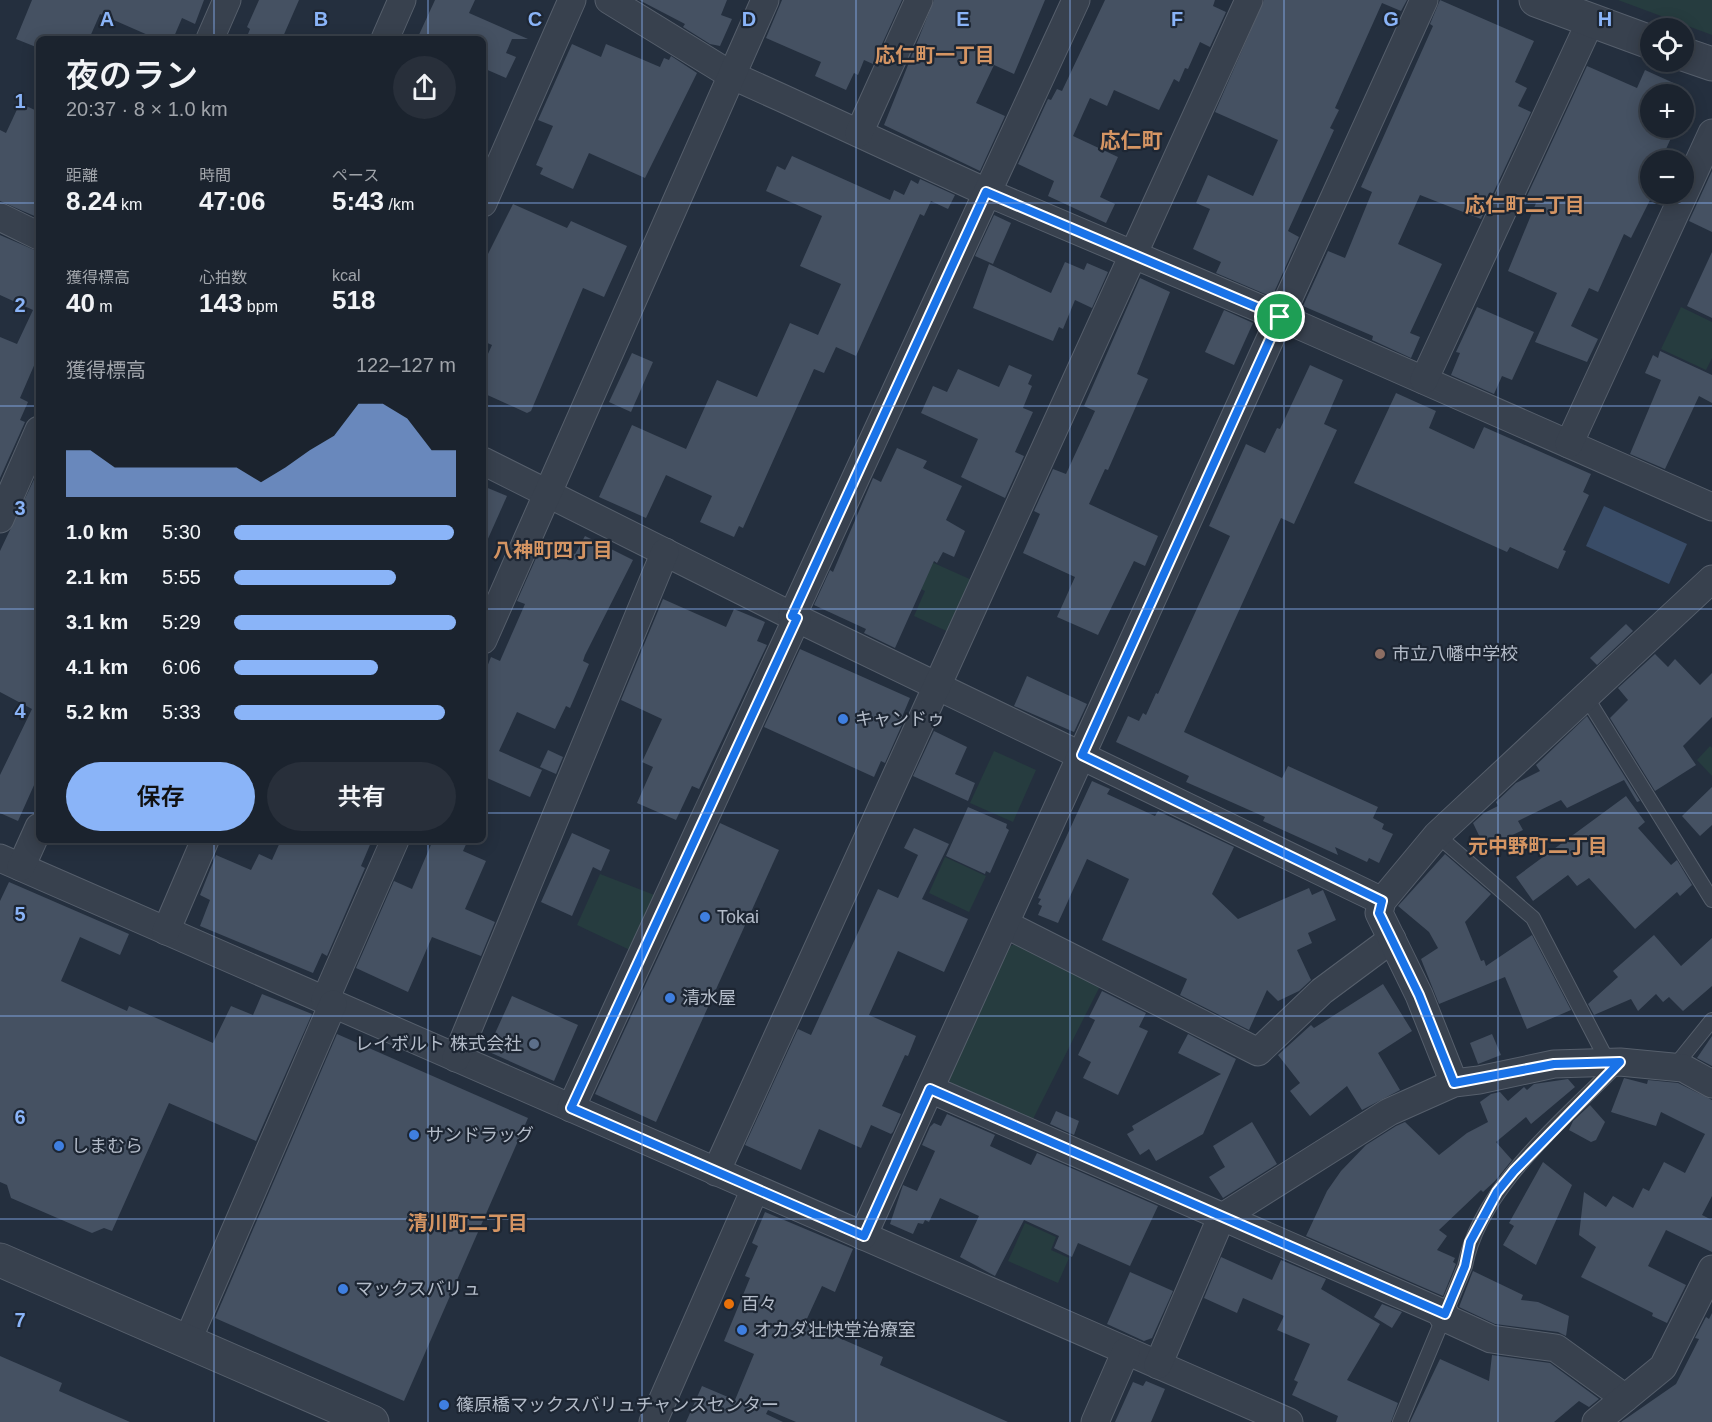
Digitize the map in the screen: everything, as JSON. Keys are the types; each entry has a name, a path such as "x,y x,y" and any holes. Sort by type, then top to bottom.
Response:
{"street":[{"path":"211,36 227,0"},
{"path":"386,36 402,0"},
{"path":"486,196 572,0"},
{"path":"609,0 731,75 986,192 1280,317 1712,507"},
{"path":"486,633 765,0"},
{"path":"859,133 919,0"},
{"path":"571,1108 986,192 1076,0"},
{"path":"716,1172 1249,0"},
{"path":"864,1236 1425,0"},
{"path":"1536,0 1640,38"},
{"path":"1424,380 1591,20"},
{"path":"1694,58 1712,64"},
{"path":"1569,444 1712,133"},
{"path":"0,217 36,235"},
{"path":"0,519 36,437"},
{"path":"486,463 794,617 1382,901"},
{"path":"456,1058 665,552"},
{"path":"1454,1083 1419,995 1379,913 1382,901 1437,835 1712,579"},
{"path":"36,831 11,863 1289,1422"},
{"path":"166,931 204,843"},
{"path":"187,1342 394,843"},
{"path":"1005,924 1258,1052 1322,991 1392,939"},
{"path":"1158,1365 1221,1218 1389,1112 1454,1083 1554,1064 1614,1062 1683,1068 1712,1084"},
{"path":"930,1089 1444,1316 1491,1339 1556,1348 1625,1398"},
{"path":"652,1422 755,1189"},
{"path":"0,1260 372,1422"},
{"path":"1596,1422 1663,1367 1712,1269"},
{"path":"1095,1422 1126,1351"}],"lane":[{"path":"1585,695 1712,900"},
{"path":"1400,1422 1465,1266 1470,1242 1497,1192 1614,1062 1533,918 1437,835"},
{"path":"1674,1068 1712,1020"}],"green space":[{"path":"1618,0 1712,0 1712,35 1694,28 1694,18 1666,18"},
{"path":"1681,307 1712,322 1712,358 1706,370 1661,349"},
{"path":"898,547 974,581 951,633 914,616 925,591 886,573"},
{"path":"1710,746 1712,748 1712,776 1697,760"},
{"path":"994,751 1036,770 1013,822 970,803"},
{"path":"945,857 986,876 969,912 929,893"},
{"path":"600,874 657,896 632,951 577,925"},
{"path":"1018,942 1100,986 1031,1123 953,1089 949,1079 1009,947"},
{"path":"1025,1223 1056,1237 1051,1250 1069,1258 1058,1283 1008,1261"}],"water":[{"path":"1604,506 1687,544 1669,584 1586,546"}],"building":[{"path":"32,0 204,0 195,24 182,18 174,36 150,36 100,14 90,36 36,36 36,47 16,39"},
{"path":"259,0 299,0 283,36 247,36 250,29 247,27"},
{"path":"435,0 475,0 469,13 528,39 512,39 506,53 516,57 506,78 486,69 486,36 418,36"},
{"path":"639,0 727,0 721,15 732,19 720,46 710,44 683,27 685,24"},
{"path":"782,0 902,0 873,64 864,60 858,75 854,73 846,90 815,76 821,62 766,38"},
{"path":"934,0 1045,0 1014,74 994,65 976,103 1005,116 980,171 884,125"},
{"path":"1105,0 1215,0 1213,6 1226,12 1210,47 1200,42 1188,69 1185,68 1179,82 1174,79 1159,110 1114,90 1107,106 1090,98 1073,136 1118,157 1100,197 1115,204 1106,223 1048,196 1054,181 1018,164 1048,99 1051,100 1057,89 1062,91"},
{"path":"1264,0 1407,0 1401,11 1382,3 1335,108 1339,110 1330,128 1334,130 1288,231 1299,237 1272,297 1216,273 1221,262 1193,249 1210,209 1196,203 1208,175 1253,196 1278,140 1215,112"},
{"path":"1440,0 1534,41 1515,82 1527,88 1518,106 1531,112 1481,219 1420,195 1398,244 1442,264 1410,333 1420,337 1411,358 1372,340 1373,336 1303,306 1328,251 1345,258 1372,192 1361,187 1433,26 1430,24"},
{"path":"572,44 601,57 606,44 660,67 664,58 669,60 671,56 697,73 645,178 589,153 573,189 540,174 543,168 536,165 553,126 538,120"},
{"path":"1587,66 1637,88 1644,72 1649,72 1676,84 1640,84 1640,138 1671,138 1666,150 1640,150 1640,204 1648,204 1631,238 1624,234 1598,292 1589,288 1571,326 1598,339 1587,362 1535,342 1557,293 1508,271 1536,203 1526,198"},
{"path":"20,103 36,111 36,217 0,201 0,130 6,133"},
{"path":"792,156 890,200 894,190 904,195 911,180 918,184 920,179 955,195 948,209 931,201 924,216 920,214 856,356 836,347 824,373 814,369 743,528 739,526 734,537 700,522 712,496 666,475 646,518 599,497 632,425 686,449 717,380 757,397 790,323 818,335 841,284 800,266 822,216 766,191 777,166 785,170"},
{"path":"1712,171 1712,232 1689,221"},
{"path":"513,204 567,228 571,221 627,246 604,297 583,288 531,411 527,413 486,394 486,358 492,345 486,342 486,258"},
{"path":"994,215 1011,223 993,264 975,256"},
{"path":"0,235 36,251 36,361 20,398 28,402 20,420 25,422 0,478 0,337 17,344 33,310 0,295"},
{"path":"1712,252 1712,318 1687,306"},
{"path":"1065,262 1084,270 1087,263 1108,272 1092,308 1075,300 1063,329 1059,327 1053,341 973,308 989,264 1051,293"},
{"path":"1140,278 1170,292 1137,374 1148,379 1108,470 1105,469 1089,504 1158,536 1145,566 1134,561 1098,635 1057,617 1075,577 1023,553 1040,514 1034,511 1053,469 1066,474 1095,411 1084,406"},
{"path":"1477,307 1534,332 1512,380 1502,376 1494,394 1451,375 1460,353 1456,352"},
{"path":"1224,310 1253,323 1234,365 1205,352"},
{"path":"1660,351 1712,375 1712,403 1699,396 1665,469 1630,454 1661,380 1645,373 1653,355 1658,358"},
{"path":"632,353 653,362 631,412 609,402"},
{"path":"1009,365 1032,375 1028,384 1032,386 1023,408 1033,412 1015,452 1024,456 1005,498 961,477 978,439 921,413 933,386 947,392 958,369 999,387"},
{"path":"1310,365 1343,380 1324,424 1337,430 1294,524 1281,518 1184,732 1282,778 1288,766 1378,807 1373,818 1384,824 1382,829 1393,834 1379,863 1369,858 1367,862 1335,847 1338,855 1263,821 1265,817 1186,782 1189,776 1116,742 1128,716 1139,721 1143,713 1146,715 1156,693 1158,694 1230,536 1209,526 1246,444 1265,453 1277,428 1280,429"},
{"path":"1396,393 1436,411 1429,428 1474,449 1484,427 1591,474 1583,492 1589,495 1563,550 1566,551 1558,569 1510,547 1507,552 1354,483"},
{"path":"897,448 927,461 923,468 962,486 946,520 965,531 954,557 943,552 937,563 934,561 895,648 864,633 866,629 814,605 830,570 833,572 873,478 881,482"},
{"path":"36,475 36,781 18,821 0,813 0,775 32,709 0,692 0,551"},
{"path":"486,487 507,496 486,543"},
{"path":"585,536 633,560 585,655 583,661 589,664 570,708 566,706 555,729 517,712 499,751 542,770 530,797 487,778 486,780 486,670 491,657 500,661 525,604 517,601 544,540 575,554"},
{"path":"663,599 726,627 734,609 765,622 757,641 767,645 699,789 692,786 676,820 637,803 653,767 642,762 662,719 621,700"},
{"path":"1626,624 1633,631 1597,665 1590,658"},
{"path":"800,649 910,698 902,717 905,718 885,763 881,761 874,777 764,727"},
{"path":"1655,654 1668,667 1675,659 1700,685 1712,673 1712,717 1683,746 1696,765 1655,791 1610,718 1628,700 1618,688"},
{"path":"1027,676 1087,704 1074,732 1014,706"},
{"path":"1587,716 1640,801 1637,802 1624,780 1567,808 1561,800 1518,821 1523,830 1485,848 1473,823 1484,813 1498,806 1496,802 1516,783 1540,771 1536,765"},
{"path":"934,731 967,747 955,774 975,783 968,801 913,776"},
{"path":"548,750 563,757 556,774 540,767"},
{"path":"1092,781 1110,789 1107,794 1155,816 1158,811 1234,847 1212,894 1238,919 1309,888 1312,895 1323,890 1336,920 1308,933 1312,943 1297,950 1311,980 1299,991 1278,1001 1267,990 1249,1030 1180,995 1187,979 1102,940 1129,879 1087,859 1058,923 1038,915 1042,906 1038,904 1041,899 1038,898"},
{"path":"1712,787 1712,825 1700,836 1682,816"},
{"path":"1626,796 1645,822 1638,828 1671,865 1677,860 1692,885 1680,896 1677,892 1635,929 1589,878 1577,886 1568,875 1533,901 1516,877"},
{"path":"968,807 1007,824 1006,828 1009,830 990,873 986,871 985,874 946,856"},
{"path":"720,823 779,850 656,1122 595,1094"},
{"path":"914,828 949,844 922,899 968,919 944,972 898,951 869,1015 916,1036 882,1106 901,1114 893,1132 891,1134 871,1125 861,1148 819,1129 801,1170 745,1145 798,1029 811,1035 878,889 898,898 918,855 904,848"},
{"path":"572,833 610,850 601,871 593,867 572,916 541,902"},
{"path":"280,843 371,843 361,866 365,868 327,956 322,953 313,973 200,926 210,900 200,895 216,855 251,870 259,854 272,860"},
{"path":"432,843 467,843 463,851 486,861 465,909 495,922 481,956 432,937 408,992 356,968 394,881 412,889"},
{"path":"1445,854 1491,894 1465,922 1481,961 1484,960 1486,966 1532,935 1571,1010 1527,1029 1505,977 1439,1004 1421,959 1438,948 1429,932 1398,906"},
{"path":"9,882 129,934 120,955 80,937 61,981 127,1011 129,1006 213,1043 231,1006 253,1015 262,994 312,1014 256,1141 169,1103 112,1231 104,1228 92,1233 11,1198 7,1185 0,1182 0,901"},
{"path":"1654,935 1681,966 1712,938 1712,986 1683,1011 1669,997 1663,1002 1656,994 1638,1011 1631,999 1594,1015 1588,1004 1618,977 1613,971"},
{"path":"1383,984 1412,1031 1378,1053 1400,1090 1362,1110 1347,1086 1310,1116 1290,1091 1300,1083 1278,1055 1311,1025 1314,1028"},
{"path":"1102,991 1146,1013 1139,1027 1148,1031 1118,1095 1083,1078 1091,1062 1078,1055 1095,1020 1089,1017"},
{"path":"512,996 578,1025 554,1081 487,1051"},
{"path":"337,1034 528,1118 404,1401 215,1318"},
{"path":"1188,1034 1236,1059 1203,1134 1156,1161 1149,1149 1140,1155 1127,1134 1134,1130 1132,1126 1221,1074 1178,1053"},
{"path":"1492,1034 1501,1055 1478,1064 1470,1043"},
{"path":"1712,1036 1712,1066 1697,1058"},
{"path":"1624,1078 1647,1084 1648,1080 1678,1083 1712,1100 1712,1196 1702,1215 1712,1220 1712,1252 1666,1230 1648,1266 1686,1285 1667,1323 1652,1316 1653,1313 1581,1277 1596,1247 1579,1235 1584,1192 1606,1207 1613,1196 1633,1208 1643,1188 1649,1191 1664,1162 1685,1173 1705,1134 1661,1112 1656,1126 1611,1112"},
{"path":"1568,1079 1575,1087 1531,1124 1526,1117 1496,1142 1512,1160 1495,1181 1483,1192 1481,1190 1439,1230 1447,1236 1437,1250 1455,1258 1453,1262 1456,1264 1443,1296 1306,1236 1327,1191 1341,1171 1366,1145 1396,1126 1405,1122 1439,1155 1467,1133 1488,1122 1480,1102 1491,1094 1500,1092 1508,1101 1524,1087 1527,1090 1534,1084"},
{"path":"1590,1105 1605,1122 1596,1140 1591,1142 1569,1130 1573,1121"},
{"path":"1056,1111 1079,1121 1074,1135 1050,1124"},
{"path":"947,1114 995,1135 990,1146 1031,1165 1037,1153 1158,1206 1130,1266 1078,1243 1072,1257 1054,1248 1059,1236 1024,1220 995,1276 960,1257 979,1216 940,1198 929,1222 925,1220 923,1224 918,1223 913,1234 890,1224 903,1185 917,1191 935,1151 922,1145 930,1127 934,1123 941,1126"},
{"path":"1252,1122 1277,1164 1223,1198 1209,1177 1225,1167 1213,1146"},
{"path":"1543,1162 1572,1185 1536,1265 1503,1245 1514,1226 1509,1223"},
{"path":"765,1212 853,1249 835,1292 822,1286 805,1323 883,1357 880,1365 1008,1422 796,1422 768,1410 766,1414 783,1422 686,1422 702,1386 735,1400 754,1354 724,1341 750,1278 745,1276 758,1246 752,1243"},
{"path":"1221,1257 1272,1280 1281,1260 1326,1279 1321,1289 1380,1324 1347,1380 1398,1403 1391,1422 1336,1422 1338,1416 1292,1395 1298,1382 1294,1380 1310,1344 1277,1330 1284,1316 1243,1298 1237,1313 1204,1298"},
{"path":"1473,1271 1523,1295 1521,1300 1538,1302 1569,1316 1566,1336 1558,1332 1495,1324 1459,1307"},
{"path":"1130,1272 1173,1291 1152,1338 1144,1341 1107,1324"},
{"path":"1382,1304 1402,1312 1392,1328 1374,1317"},
{"path":"1712,1313 1712,1422 1621,1422 1676,1384 1699,1339 1695,1338 1706,1317 1709,1319"},
{"path":"1492,1355 1550,1363 1599,1399 1589,1407 1579,1401 1554,1422 1410,1422 1440,1359 1489,1381"},
{"path":"0,1356 62,1383 59,1391 130,1422 0,1422"},
{"path":"1146,1381 1165,1389 1151,1422 1115,1422 1133,1382 1143,1386"}],"place":[{"name":"市立八幡中学校","path":"1380,654"},
{"name":"キャンドゥ","path":"843,719"},
{"name":"Tokai","path":"705,917"},
{"name":"清水屋","path":"670,998"},
{"name":"レイボルト 株式会社","path":"534,1044"},
{"name":"サンドラッグ","path":"414,1135"},
{"name":"しまむら","path":"59,1146"},
{"name":"マックスバリュ","path":"343,1289"},
{"name":"百々","path":"729,1304"},
{"name":"オカダ壮快堂治療室","path":"742,1330"},
{"name":"篠原橋マックスバリュチャンスセンター","path":"444,1405"}],"district":[{"name":"応仁町一丁目","path":"935,55"},
{"name":"応仁町","path":"1131,141"},
{"name":"応仁町二丁目","path":"1525,205"},
{"name":"八神町四丁目","path":"553,550"},
{"name":"元中野町二丁目","path":"1538,846"},
{"name":"清川町二丁目","path":"468,1223"}],"route":[{"path":"986,192 1280,317 1082,755 1382,901 1379,913 1419,995 1454,1083 1554,1064 1620,1062 1514,1171 1497,1192 1470,1242 1465,1266 1445,1314 930,1089 864,1236 571,1108 797,618 792,616 986,192"}]}
